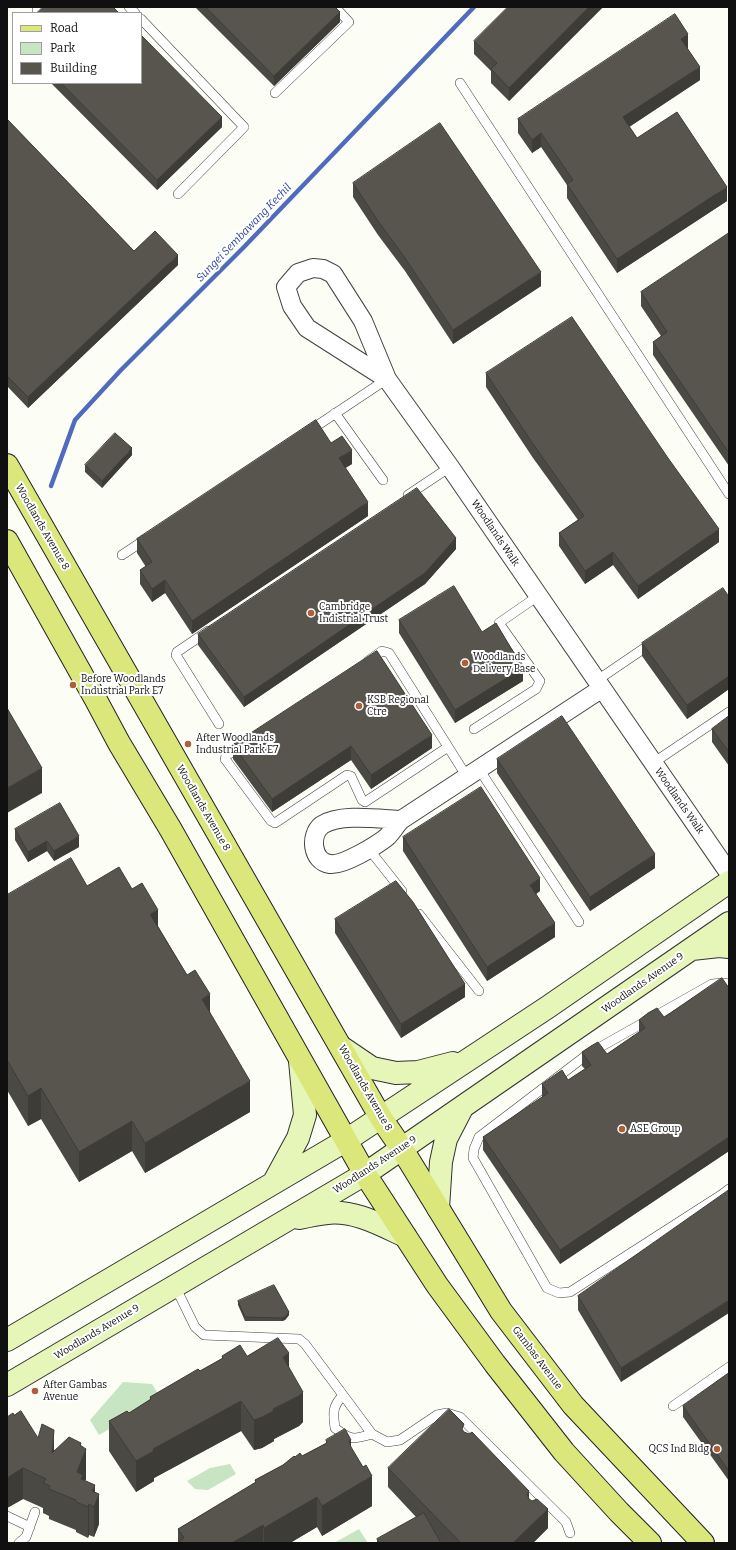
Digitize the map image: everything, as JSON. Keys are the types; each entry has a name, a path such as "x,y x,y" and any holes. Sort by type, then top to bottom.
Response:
{"main road":[{"name":"Woodlands Avenue 8","path":"7,465 381,1118 402,1149"},
{"path":"7,542 119,743 171,830 345,1141 365,1174 437,1284 495,1364 564,1452 619,1512 650,1543"},
{"path":"7,1340 345,1141 554,1002 729,882"},
{"name":"Woodlands Avenue 9","path":"7,1385 365,1174 611,1006 729,923"},
{"path":"690,950 719,946 729,947"},
{"path":"341,1047 372,1068 396,1073 418,1072 468,1059"},
{"path":"273,1183 298,1138 305,1115 300,1061"},
{"path":"438,1208 441,1162 446,1139 463,1107"},
{"name":"Gambas Avenue","path":"402,1149 501,1311 573,1405 703,1543"},
{"path":"285,1220 329,1212 348,1214 372,1220 405,1236"}],"street":[{"name":"Woodlands Walk","path":"387,379 306,328 292,306 286,287 298,273 313,268 323,269 333,274 363,321 387,379 450,467 729,873"},
{"path":"401,820 353,817 334,821 322,825 315,833 313,845 317,855 323,861 330,864 346,862 387,836 401,820 473,773 599,685"}],"lane":[{"path":"275,93 349,22 335,7"},
{"path":"142,21 244,127 178,194"},
{"path":"460,83 729,494"},
{"path":"302,435 387,379"},
{"path":"335,413 383,480"},
{"path":"402,500 450,467"},
{"path":"122,555 156,532"},
{"path":"474,729 539,686 540,681 499,623 538,596"},
{"path":"216,625 177,652 176,655 219,724"},
{"path":"599,685 658,638"},
{"path":"363,664 382,651 389,653 448,747 473,773 579,922"},
{"path":"653,763 729,712"},
{"path":"252,739 226,756 226,759 271,821 275,823 347,775 350,776 362,800 365,802 448,747"},
{"path":"368,848 395,888 410,902 479,991"},
{"path":"729,984 712,984 588,1054 479,1137 474,1149 473,1158 547,1288 559,1293 570,1292 729,1189"},
{"path":"175,1286 195,1327 204,1335 299,1339 305,1344 372,1434 387,1442 400,1440 437,1415 447,1413 460,1417 566,1522 570,1533"},
{"path":"673,1406 729,1367"},
{"path":"343,1395 337,1401 332,1413 335,1428 345,1436 358,1438 372,1434"},
{"path":"472,1443 480,1436"},
{"path":"537,1510 546,1501"},
{"path":"19,1543 26,1536 35,1512"},
{"path":"7,1516 30,1527"}],"green space":[{"path":"123,1382 152,1384 161,1399 99,1435 90,1420"},
{"path":"230,1464 236,1474 208,1490 195,1489 187,1481 210,1468"},
{"path":"359,1529 368,1543 334,1543"}],"building":[{"path":"43,7 113,7 118,12 38,12"},
{"path":"206,7 335,7 340,12 274,76"},
{"path":"508,7 589,7 509,88 491,69 497,63 474,41"},
{"path":"675,14 688,34 681,39 700,67 623,117 637,138 677,112 727,187 617,259 567,184 573,180 541,133 532,140 518,119"},
{"path":"142,36 222,117 157,180 62,84 142,84"},
{"path":"7,119 134,251 155,231 178,255 28,397 7,376"},
{"path":"440,123 541,272 453,330 353,183"},
{"path":"729,233 729,453 653,342 667,332 641,292"},
{"path":"572,317 668,458 719,529 638,586 613,552 585,571 559,533 584,516 533,444 486,373"},
{"path":"316,420 331,443 342,436 352,450 339,458 368,502 192,621 165,580 152,589 140,570 152,562 137,539"},
{"path":"115,433 132,448 102,481 85,465"},
{"name":"Cambridge Indistrial Trust","path":"417,488 456,538 425,573 244,697 198,634"},
{"name":"Woodlands Delivery Base","path":"454,586 482,632 496,623 523,668 455,710 399,620"},
{"path":"723,588 729,597 729,676 687,705 642,643"},
{"name":"KSB Regional Ctre","path":"377,651 432,735 371,775 351,746 272,799 233,745"},
{"path":"7,708 42,768 7,788"},
{"path":"562,716 655,854 590,897 497,759"},
{"path":"729,716 729,752 712,729"},
{"path":"481,787 540,878 530,885 555,923 487,967 403,837"},
{"path":"60,803 79,836 54,851 47,841 28,852 15,829"},
{"path":"71,858 87,886 119,867 132,889 142,883 158,910 150,914 187,975 195,970 210,994 202,999 250,1081 145,1143 132,1121 79,1152 41,1088 28,1096 7,1060 7,895"},
{"path":"396,881 413,902 465,984 401,1024 335,919"},
{"name":"ASE Group","path":"722,978 729,988 729,1137 560,1250 483,1137 548,1093 542,1084 562,1070 568,1080 591,1065 582,1052 591,1046 598,1042 607,1054 645,1028 639,1020 648,1013 657,1008 664,1017"},
{"path":"729,1190 729,1300 621,1368 578,1296"},
{"path":"274,1285 289,1312 285,1317 245,1317 238,1301"},
{"path":"278,1338 289,1353 283,1357 303,1392 299,1396 273,1409 274,1411 262,1417 254,1420 241,1401 153,1449 154,1451 136,1461 109,1421 127,1411 129,1413 151,1399 150,1397 198,1369 200,1371 223,1358 222,1356 240,1345 247,1356"},
{"name":"QCS Ind Bldg","path":"729,1373 729,1471 683,1406"},
{"path":"449,1409 464,1424 462,1429 464,1432 469,1434 472,1432 529,1491 527,1494 529,1499 532,1501 537,1499 548,1509 513,1543 461,1543 388,1468"},
{"path":"21,1411 38,1438 42,1424 54,1430 52,1453 69,1437 81,1443 80,1445 86,1449 77,1472 83,1475 81,1479 95,1485 92,1491 99,1494 94,1507 89,1504 88,1507 76,1502 76,1500 49,1489 50,1486 43,1483 46,1479 23,1468 7,1478 7,1417 13,1413 14,1415"},
{"path":"345,1429 351,1440 349,1441 351,1447 363,1467 366,1465 372,1476 322,1506 317,1497 264,1528 263,1525 232,1543 179,1542 184,1538 178,1529 256,1482 255,1480 283,1465 294,1456 295,1457 300,1453 302,1456 327,1443 326,1440"},
{"path":"424,1513 441,1543 379,1543 377,1539"}],"waterway":[{"name":"Sungei Sembawang Kechil","path":"51,486 75,420 121,370 244,247 474,7"}],"place":[{"name":"Cambridge Indistrial Trust","path":"311,613"},
{"name":"Woodlands Delivery Base","path":"465,663"},
{"name":"Before Woodlands Industrial Park E7","path":"73,685"},
{"name":"KSB Regional Ctre","path":"359,706"},
{"name":"After Woodlands Industrial Park E7","path":"188,744"},
{"name":"ASE Group","path":"622,1129"},
{"name":"After Gambas Avenue","path":"35,1391"},
{"name":"QCS Ind Bldg","path":"717,1449"}]}
